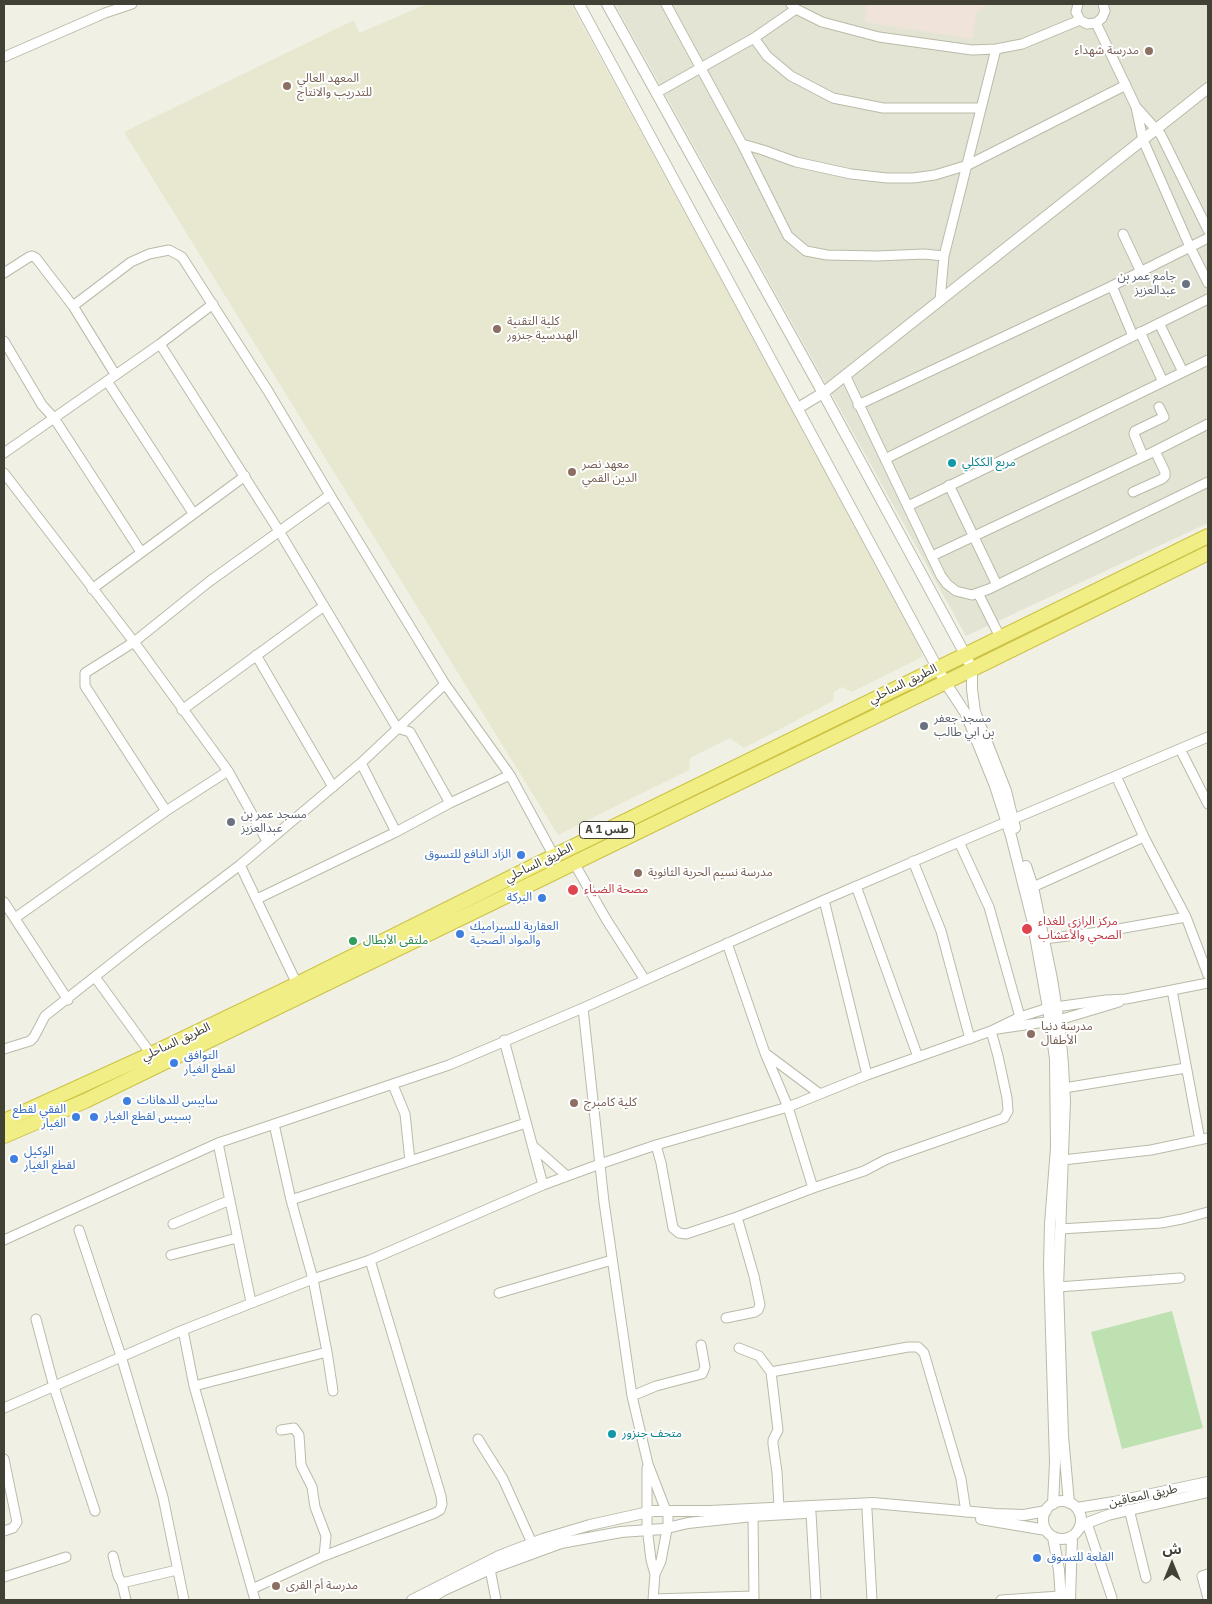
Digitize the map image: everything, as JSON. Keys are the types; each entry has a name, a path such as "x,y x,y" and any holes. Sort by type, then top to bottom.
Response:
{"highway":[{"name":"الطريق الساحلي","path":"4,1121 151,1054 297,984 1208,536"},
{"name":"الطريق الساحلي","path":"4,1136 94,1096 1208,553"}],"street":[{"path":"4,57 106,13 132,4"},
{"path":"579,4 937,668 966,714 1009,820 1033,887 1044,939 1064,1088 1058,1287 1062,1426 1073,1506 1081,1518 1112,1598"},
{"path":"607,4 966,654 972,669 972,689 976,712 1006,791 1009,820 1052,1007"},
{"path":"666,4 742,144 788,236 806,251 827,255 876,256 924,254 944,256"},
{"path":"1078,4 1076,12 1080,20 1088,24 1096,23 1102,18 1105,11 1103,4"},
{"path":"656,92 754,38 794,6 822,22 878,37 972,50 996,49 1022,44 1080,20"},
{"path":"1096,23 1136,107 1143,140 1208,283"},
{"path":"754,38 767,56 791,76 834,98 882,108 980,108"},
{"path":"940,300 944,256 996,49"},
{"path":"742,144 796,162 851,174 887,178 913,178 935,175 968,165 1126,85"},
{"path":"798,408 823,393 1208,88"},
{"path":"1136,107 1161,136 1208,230"},
{"path":"1123,234 1141,272"},
{"path":"858,405 1112,286 1208,238"},
{"path":"73,306 131,262 149,254 170,250 182,257 268,391 445,684 510,775 554,856"},
{"path":"4,273 32,256 36,258 73,306 116,374"},
{"path":"1112,286 1163,382"},
{"path":"886,459 1208,298"},
{"path":"4,453 160,344 213,304"},
{"path":"1159,323 1183,372"},
{"path":"4,341 42,405 54,418 141,552"},
{"path":"160,344 279,530 397,728 410,732 450,803"},
{"path":"908,506 1208,360"},
{"path":"845,375 941,576 956,591 972,595 997,585 1208,482"},
{"path":"106,381 193,513"},
{"path":"1144,456 1134,434 1164,417 1159,407"},
{"path":"932,556 1208,424"},
{"path":"1133,492 1165,476 1165,472 1154,451"},
{"path":"4,473 134,642 228,771 267,840"},
{"path":"92,589 245,476"},
{"path":"950,486 997,585"},
{"path":"166,811 85,686 85,674 134,642 210,581 330,495"},
{"path":"978,592 1000,637"},
{"path":"182,710 324,606"},
{"path":"256,655 333,787"},
{"path":"4,1049 30,1041 45,1016 68,1000 140,941 240,864 333,787 445,684"},
{"path":"4,1240 218,1143 449,1065 583,1008 913,861 1208,737"},
{"path":"1180,749 1208,804"},
{"path":"361,763 396,832"},
{"path":"15,918 166,811 228,771"},
{"path":"257,898 510,775"},
{"path":"1116,776 1144,837 1186,917 1208,975"},
{"path":"1033,887 1144,837"},
{"path":"959,842 989,907 1020,1016"},
{"path":"913,861 941,931 970,1039"},
{"path":"574,863 606,919 645,980"},
{"path":"240,864 297,984"},
{"path":"856,886 918,1057"},
{"path":"824,900 867,1075"},
{"path":"4,902 68,1000"},
{"path":"1044,939 1186,917"},
{"path":"727,943 765,1053 788,1106 813,1188"},
{"path":"95,977 151,1054"},
{"path":"4,1408 183,1330 251,1302 370,1260 566,1176 656,1145 788,1106 867,1075 970,1039 1020,1016 1052,1007 1098,1000 1126,999 1208,983"},
{"path":"1063,1160 1151,1150 1204,1139 1186,1068 1172,990"},
{"path":"992,1030 1054,1021 1126,999"},
{"path":"583,1008 612,1260 632,1396 648,1464 667,1510 669,1520 661,1561 655,1574"},
{"path":"1054,1021 1056,1148 1049,1266 1055,1453 1049,1508 1044,1521 1050,1533 1064,1599"},
{"path":"656,1145 674,1231 686,1234 737,1217 864,1171 887,1159 1004,1118 1008,1111 1007,1098 992,1030"},
{"path":"504,1040 543,1186"},
{"path":"765,1053 820,1094"},
{"path":"1064,1088 1186,1068"},
{"path":"394,1085 405,1114 410,1161"},
{"path":"274,1124 313,1279 333,1391"},
{"path":"292,1200 526,1124"},
{"path":"218,1143 251,1302"},
{"path":"532,1145 566,1176"},
{"path":"173,1224 230,1200"},
{"path":"1060,1228 1161,1223 1182,1220 1208,1212"},
{"path":"726,1318 755,1312 760,1305 754,1276 737,1217"},
{"path":"79,1230 121,1356 162,1497 176,1570 184,1600"},
{"path":"170,1255 237,1238"},
{"path":"252,1589 324,1556 440,1510 442,1504 441,1496 370,1260"},
{"path":"499,1293 612,1260"},
{"path":"1058,1287 1180,1278"},
{"path":"36,1319 54,1387 95,1511"},
{"path":"183,1330 194,1386 255,1600"},
{"path":"632,1396 656,1386 702,1374 706,1367 701,1345"},
{"path":"771,1372 908,1347 918,1347 924,1353 961,1480 966,1512"},
{"path":"739,1348 759,1356 771,1372 778,1430 773,1444 779,1508"},
{"path":"194,1386 327,1352"},
{"path":"281,1430 294,1428 299,1435 302,1465 312,1487 315,1507 326,1536 324,1556"},
{"path":"478,1438 503,1479 532,1543"},
{"path":"4,1459 17,1522 13,1528 4,1531"},
{"path":"648,1464 648,1530 651,1560 655,1574 653,1600 754,1598 753,1516"},
{"name":"طريق المعاقين","path":"1073,1506 1114,1502 1208,1482"},
{"name":"طريق المعاقين","path":"1083,1525 1129,1509 1208,1492"},
{"path":"412,1600 500,1556 532,1543 590,1525 648,1512 873,1503 966,1512 1024,1515 1049,1508 1058,1502 1073,1506"},
{"path":"1129,1509 1146,1578"},
{"path":"428,1600 442,1591 490,1569 562,1543 586,1538 668,1528 688,1523 753,1516 867,1510 951,1516 1050,1533 1063,1539 1072,1536 1083,1525"},
{"path":"867,1510 872,1600"},
{"path":"811,1513 816,1600"},
{"path":"1064,1599 1072,1536"},
{"path":"113,1556 126,1600"},
{"path":"4,1576 66,1557"},
{"path":"490,1569 496,1600"},
{"path":"122,1583 176,1570"},
{"path":"1208,1574 1202,1576 1208,1598"},
{"path":"1001,1600 1064,1599"}],"shaded area":[{"name":"كلية التقنية الهندسية جنزور","path":"427,4 571,4 921,646 922,657 852,692 842,687 834,692 833,701 744,748 730,738 690,758 689,770 558,835 124,132 354,20 359,33"},
{"path":"615,4 1208,4 1208,523 966,636"},
{"path":"867,4 987,4 976,12 973,39 865,22"}],"green space":[{"path":"1172,1311 1203,1428 1122,1449 1091,1332"}],"place":[{"name":"مدرسة شهداء","path":"1149,51"},
{"name":"المعهد العالي للتدريب والانتاج","path":"287,86"},
{"name":"جامع عمر بن عبدالعزيز","path":"1186,284"},
{"name":"كلية التقنية الهندسية جنزور","path":"497,329"},
{"name":"مربع الككلي","path":"952,463"},
{"name":"معهد نصر الدين القمي","path":"572,472"},
{"name":"مسجد جعفر بن ابي طالب","path":"924,726"},
{"name":"مسجد عمر بن عبدالعزيز","path":"231,822"},
{"name":"الزاد النافع للتسوق","path":"521,855"},
{"name":"مدرسة نسيم الحرية الثانوية","path":"638,873"},
{"name":"مصحة الضياء","path":"573,890"},
{"name":"البركة","path":"542,898"},
{"name":"مركز الرازي للغذاء الصحي والأعشاب","path":"1027,929"},
{"name":"العقارية للسيراميك والمواد الصحية","path":"460,934"},
{"name":"ملتقى الأبطال","path":"353,941"},
{"name":"مدرسة دنيا الأطفال","path":"1031,1034"},
{"name":"التوافق لقطع الغيار","path":"174,1063"},
{"name":"سايبس للدهانات","path":"127,1101"},
{"name":"كلية كامبرج","path":"574,1103"},
{"name":"الفقي لقطع الغيار","path":"76,1117"},
{"name":"بسيس لقطع الغيار","path":"94,1117"},
{"name":"الوكيل لقطع الغيار","path":"14,1159"},
{"name":"متحف جنزور","path":"612,1434"},
{"name":"القلعة للتسوق","path":"1037,1558"},
{"name":"مدرسة أم القرى","path":"276,1586"}]}
